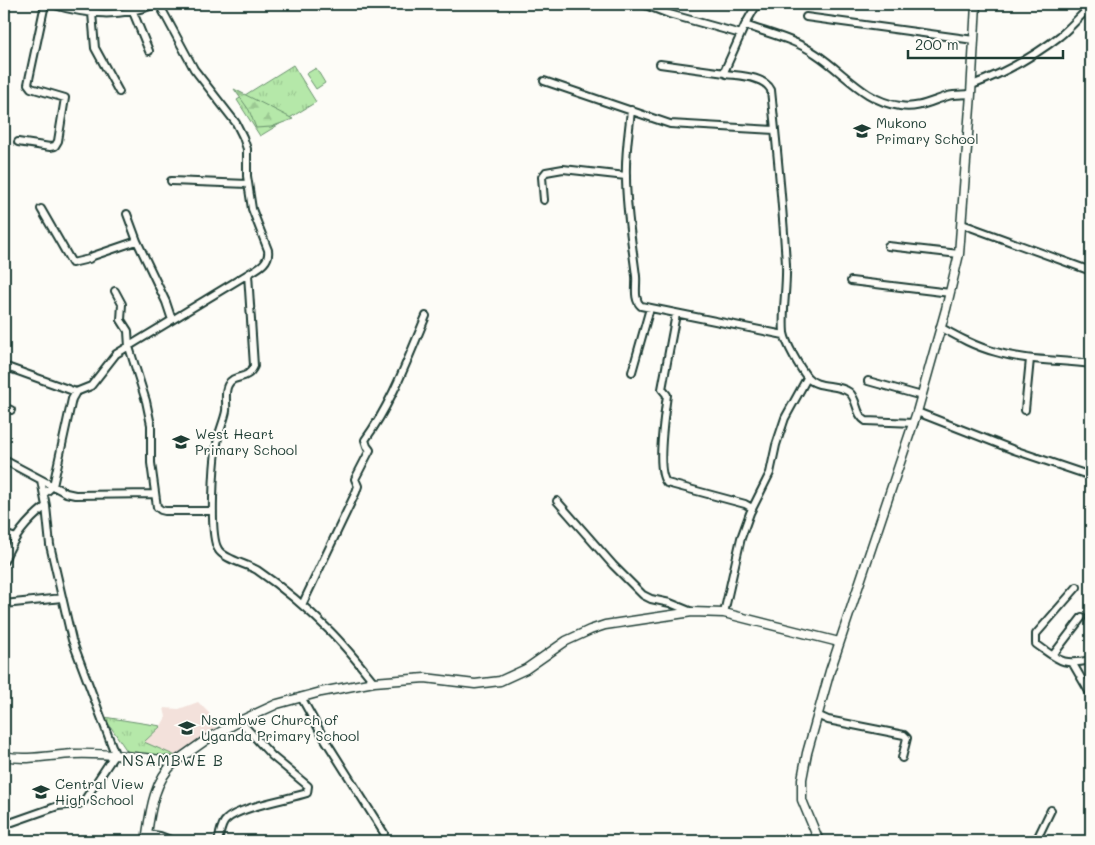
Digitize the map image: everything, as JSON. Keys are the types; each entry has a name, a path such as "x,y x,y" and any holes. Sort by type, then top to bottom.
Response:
{"street":[{"path":"18,142 50,147 55,146 58,141 65,98 31,88 28,84 45,4"},
{"path":"44,494 53,486 72,399 76,392 91,386 110,358 248,274 267,261 269,256 252,209 248,184 247,149 244,137 236,123 194,69 157,4 133,12 107,14 92,13 52,4"},
{"path":"643,4 669,14 741,34"},
{"path":"725,73 745,25 757,4"},
{"path":"819,841 802,800 802,779 817,715 839,642 918,412 959,254 972,85 976,4"},
{"path":"972,85 1031,57 1062,35 1091,6"},
{"path":"133,12 149,51"},
{"path":"92,13 95,48 120,92"},
{"path":"806,17 974,40"},
{"path":"745,25 798,43 834,67 862,91 886,104 914,107 922,106 950,95 971,94"},
{"path":"660,64 725,73 762,81 768,85 771,90 784,236 786,268 784,335 808,378 816,383 837,386 848,391 852,394 862,418 866,420 914,423"},
{"path":"544,81 674,125 775,130"},
{"path":"631,110 626,176 627,209 638,304 676,314 784,335"},
{"path":"544,200 542,177 546,172 563,170 626,176"},
{"path":"170,181 248,184"},
{"path":"41,209 72,263 92,261 137,241"},
{"path":"127,214 137,241 166,302 172,320"},
{"path":"962,224 1091,271"},
{"path":"888,246 959,254"},
{"path":"248,274 254,366 251,373 233,380 228,384 226,390 226,410 217,442 213,511 215,539 218,549 223,555 256,570 302,605 331,631 374,682"},
{"path":"851,280 950,293"},
{"path":"115,291 122,304 121,320 128,331 129,347 146,401 151,424 151,463 158,507 160,510 213,511"},
{"path":"632,372 650,308"},
{"path":"676,314 662,389 667,395 662,436 661,472 663,479 667,482 745,504 752,508"},
{"path":"302,605 356,492 358,486 355,479 370,450 366,446 366,440 390,398 426,316"},
{"path":"940,327 959,338 997,353 1091,364"},
{"path":"1025,410 1030,358"},
{"path":"4,366 76,392"},
{"path":"724,613 741,538 752,508 770,473 776,444 785,418 808,378"},
{"path":"868,381 922,396"},
{"path":"4,407 11,410"},
{"path":"918,412 1014,450 1091,476"},
{"path":"4,460 66,493 75,495 155,494"},
{"path":"41,480 50,545 72,640 115,754"},
{"path":"557,501 613,565 643,595 692,612"},
{"path":"4,560 16,538 30,519 46,506"},
{"path":"4,534 16,538"},
{"path":"1077,587 1036,634 1036,644 1065,663 1073,664 1091,660"},
{"path":"4,604 62,598"},
{"path":"172,841 160,836 147,838 154,800 160,781 166,771 175,762 206,740 240,721 277,704 321,692 374,682 425,678 474,684 495,683 512,677 566,642 590,630 623,622 692,612 724,613 839,642"},
{"path":"1053,655 1082,617"},
{"path":"1073,664 1091,695"},
{"path":"301,697 321,733 384,833"},
{"path":"817,715 828,720 904,735 907,738 902,758"},
{"path":"218,841 225,820 262,804 307,793 309,790 308,786 272,756 240,721"},
{"path":"4,756 20,758 72,754 115,754 175,762"},
{"path":"4,825 58,806 79,804 84,801 115,754"},
{"path":"1036,841 1051,810"}],"shaded area":[{"name":"Nsambwe Church of Uganda Primary School","path":"198,702 209,713 217,730 176,756 144,742 161,726 166,717 164,708 179,709"}],"green space":[{"path":"293,65 316,102 260,136 237,100"},
{"path":"316,68 325,83 316,89 306,74"},
{"path":"234,89 293,119 271,127 256,128 249,110"},
{"path":"104,717 161,726 144,742 176,756 171,759 129,754"}],"place":[{"name":"Mukono Primary School","path":"862,131"},
{"name":"West Heart Primary School","path":"181,442"},
{"name":"Nsambwe Church of Uganda Primary School","path":"187,728"},
{"name":"Central View High School","path":"41,792"}],"district":[{"name":"NSAMBWE B","path":"173,760"}]}
